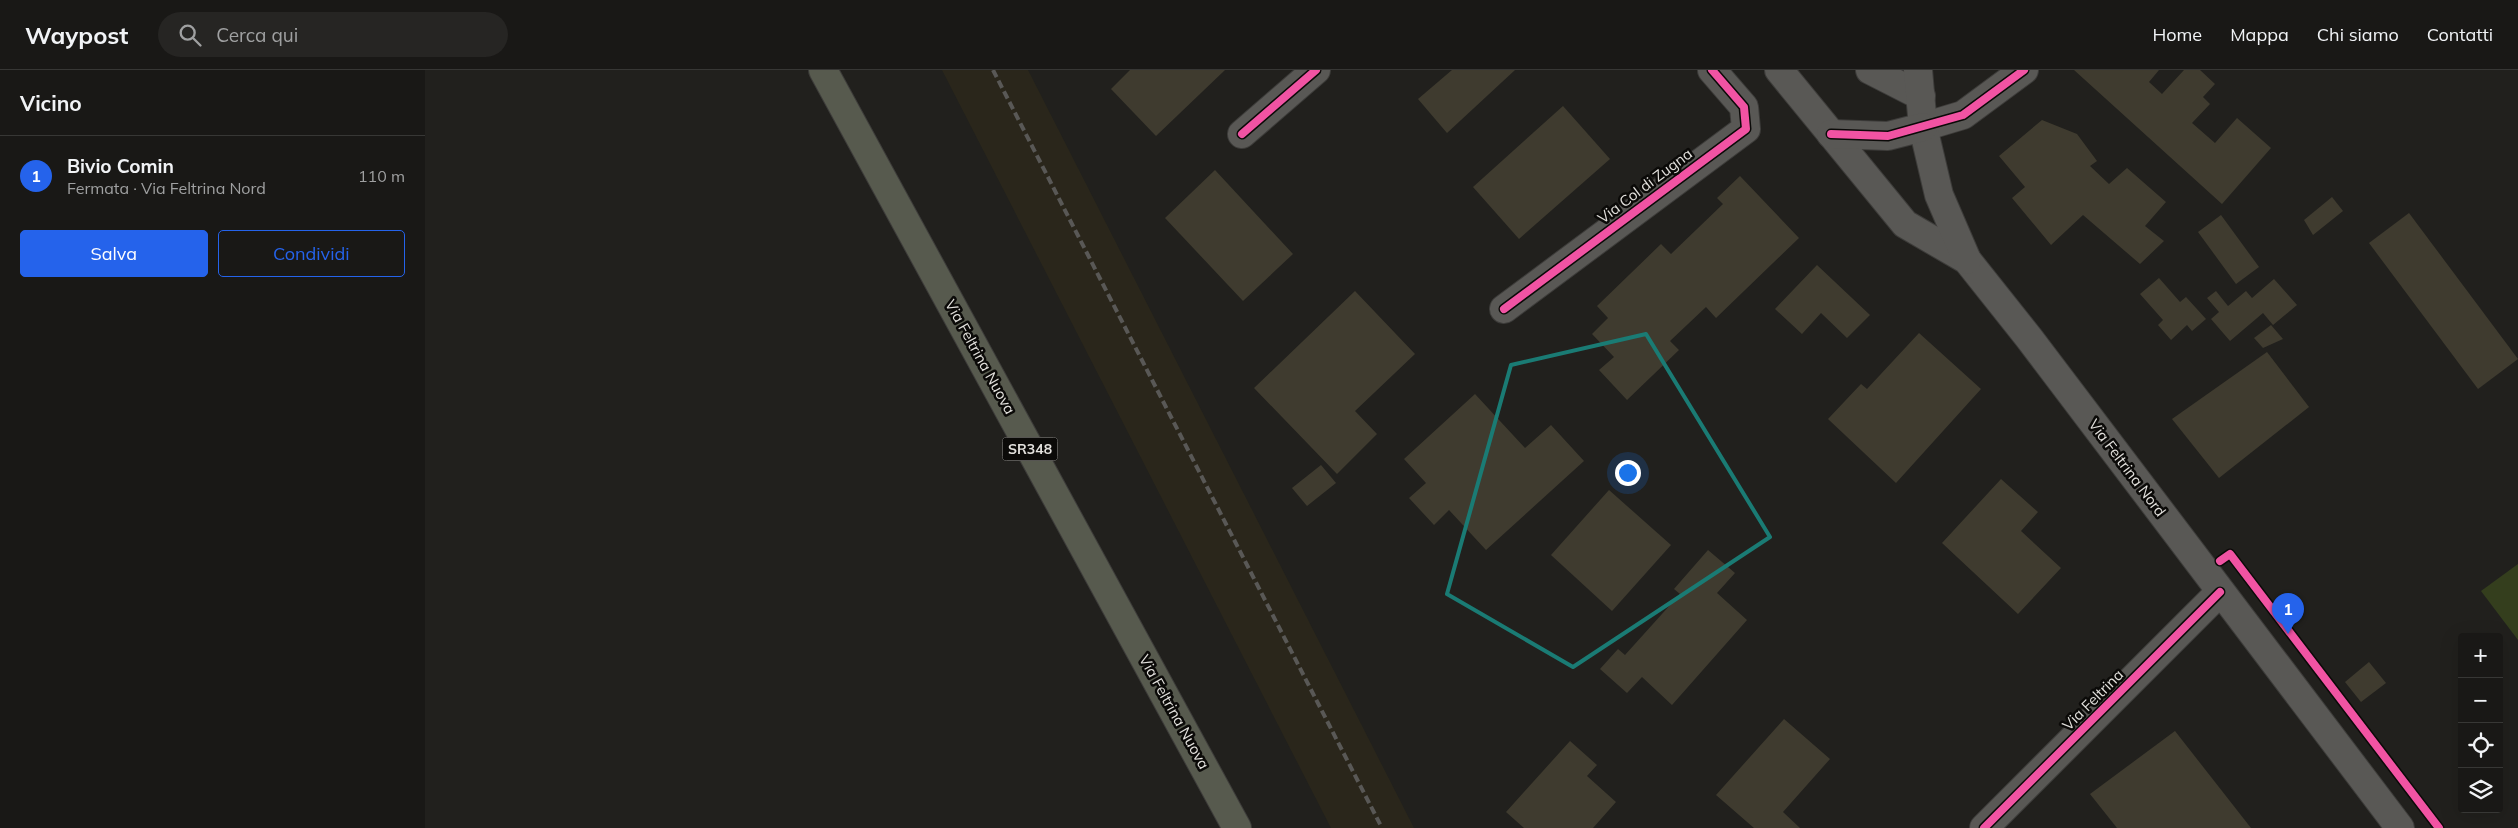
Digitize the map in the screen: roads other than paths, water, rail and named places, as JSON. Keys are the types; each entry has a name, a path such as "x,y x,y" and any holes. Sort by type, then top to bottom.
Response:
{"main road":[{"name":"Via Feltrina Nuova","path":"823,70 1237,828"}],"street":[{"path":"1242,134 1316,70"},
{"name":"Via Col di Zugna","path":"1504,309 1746,129 1744,107 1712,70"},
{"name":"Via Feltrina Nord","path":"1779,70 1905,224 1967,260 2029,338 2400,828"},
{"path":"1870,70 1919,83 1923,127 1939,195 1967,260"},
{"path":"1831,134 1888,136 1963,115 2023,70"},
{"name":"Via Feltrina","path":"1984,828 2221,592"}],"railway":[{"path":"993,70 1382,828"}],"place":[{"name":"Bivio Comin","path":"2288,634"}]}
